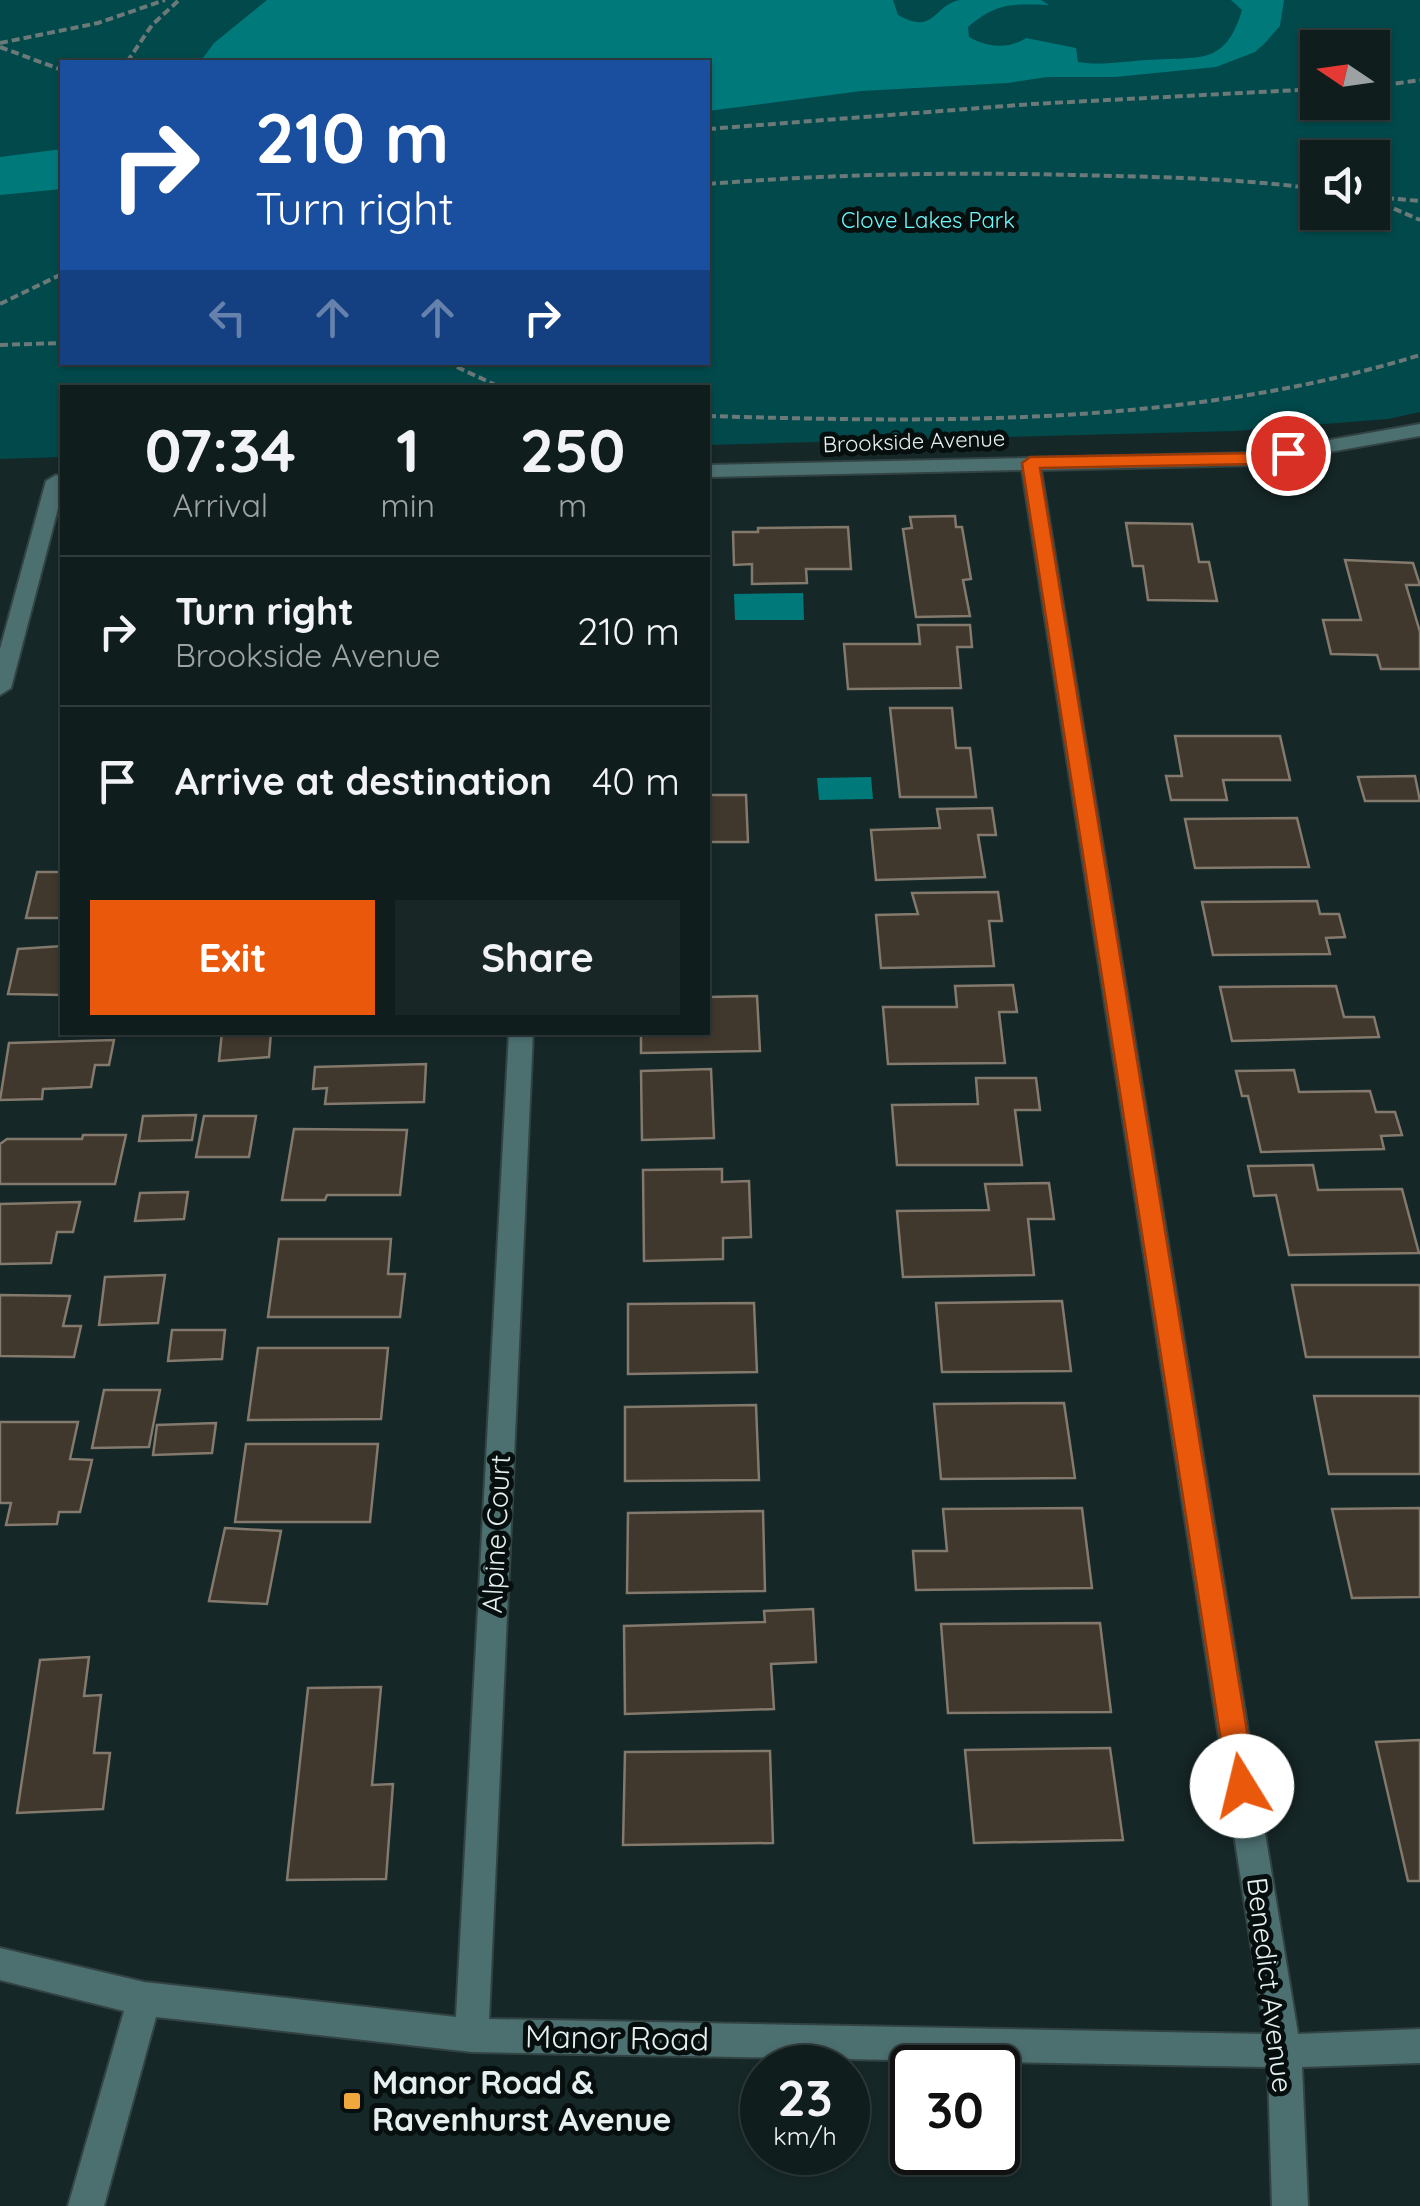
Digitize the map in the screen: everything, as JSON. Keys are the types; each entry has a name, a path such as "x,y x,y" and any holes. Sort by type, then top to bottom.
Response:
{"street":[{"name":"Brookside Avenue","path":"710,471 1256,459 1420,430"},
{"name":"Benedict Avenue","path":"1030,463 1284,2051 1290,2206"},
{"path":"0,688 56,480"},
{"name":"Alpine Court","path":"472,2035 521,1035"},
{"name":"Manor Road","path":"0,1964 144,1999 472,2035 1284,2051 1420,2046"},
{"path":"86,2206 144,1999"}],"path":[{"path":"0,45 98,22 165,0"},
{"path":"127,60 152,25 180,0"},
{"path":"0,45 60,69"},
{"path":"1390,84 1420,80"},
{"path":"710,129 1032,104 1300,90"},
{"path":"710,184 799,175 1047,174 1192,177 1300,187"},
{"path":"1390,199 1420,200"},
{"path":"1390,206 1420,220"},
{"path":"0,304 60,275"},
{"path":"0,346 60,344"},
{"path":"710,416 1046,416 1191,407 1290,390 1378,370 1420,355"},
{"path":"448,365 495,385"}],"green space":[{"name":"Clove Lakes Park","path":"0,0 1420,0 1420,412 1388,419 1235,431 710,445 710,385 60,385 60,457 0,459"}],"shaded area":[{"path":"267,0 893,0 898,15 920,22 960,0 1041,0 1049,5 1014,5 988,13 968,27 969,37 998,46 1026,38 1076,48 1078,62 1097,64 1208,55 1227,41 1235,28 1242,10 1231,0 1284,0 1280,26 1265,43 1255,52 1216,67 1115,77 1047,77 1008,83 861,91 710,111 710,60 201,60 214,43"},
{"path":"60,149 60,189 0,195 0,157"},
{"path":"803,593 804,620 735,620 734,594"},
{"path":"871,777 873,799 819,800 817,778"}],"building":[{"path":"955,516 956,527 962,527 971,579 963,580 970,616 916,617 903,529 912,528 910,517"},
{"path":"1126,523 1192,524 1199,562 1209,562 1217,601 1148,600 1143,566 1133,566"},
{"path":"848,527 851,569 806,569 807,583 752,584 752,564 734,565 733,532"},
{"path":"1345,560 1413,563 1420,585 1406,585 1420,632 1420,669 1381,669 1377,655 1331,654 1323,620 1361,620"},
{"path":"918,625 970,625 972,647 957,647 961,688 848,689 844,644 920,644"},
{"path":"890,708 952,708 956,748 970,748 976,797 900,797"},
{"path":"1175,736 1280,736 1290,780 1223,780 1227,800 1171,800 1166,776 1182,776"},
{"path":"1415,776 1420,801 1365,801 1358,777"},
{"path":"710,795 746,795 748,842 710,842"},
{"path":"992,808 996,835 978,835 985,877 876,880 871,830 940,828 937,809"},
{"path":"1297,818 1309,867 1195,868 1185,819"},
{"path":"37,872 60,872 60,918 26,918"},
{"path":"998,892 1002,921 989,921 994,966 881,968 876,915 918,914 912,893"},
{"path":"1317,901 1320,914 1339,914 1345,937 1326,938 1330,954 1213,955 1202,902"},
{"path":"60,946 60,995 8,994 18,949"},
{"path":"1013,985 1017,1012 999,1012 1005,1063 888,1064 883,1007 957,1007 955,986"},
{"path":"1336,986 1344,1017 1374,1017 1379,1037 1232,1041 1220,987"},
{"path":"757,996 760,1051 641,1053 641,1035 710,1035 710,997"},
{"path":"222,1035 271,1035 269,1057 219,1061"},
{"path":"114,1040 109,1065 95,1065 91,1087 43,1089 42,1099 0,1100 9,1043"},
{"path":"426,1064 424,1102 325,1104 327,1088 313,1089 315,1067"},
{"path":"711,1069 714,1138 642,1140 641,1071"},
{"path":"1294,1070 1299,1092 1370,1091 1376,1112 1395,1112 1402,1135 1381,1136 1384,1149 1261,1152 1248,1096 1242,1096 1236,1071"},
{"path":"976,1078 1036,1078 1040,1110 1015,1110 1022,1165 897,1165 892,1105 978,1104"},
{"path":"196,1115 192,1140 139,1141 143,1116"},
{"path":"204,1116 256,1116 249,1157 196,1157"},
{"path":"294,1129 407,1130 400,1195 327,1195 325,1200 282,1200"},
{"path":"83,1135 126,1135 115,1184 0,1184 0,1144 7,1139 82,1139"},
{"path":"1313,1165 1318,1190 1402,1189 1419,1253 1289,1255 1276,1195 1254,1196 1248,1166"},
{"path":"722,1169 722,1182 749,1181 751,1237 723,1238 723,1259 644,1261 643,1170"},
{"path":"1049,1183 1054,1219 1028,1219 1034,1275 903,1277 897,1211 989,1210 985,1184"},
{"path":"188,1192 184,1219 135,1221 140,1193"},
{"path":"80,1202 73,1232 57,1232 51,1263 0,1264 0,1204"},
{"path":"279,1239 391,1239 388,1274 405,1274 400,1317 268,1317"},
{"path":"165,1275 158,1323 99,1325 105,1277"},
{"path":"1292,1285 1420,1285 1420,1357 1306,1357"},
{"path":"0,1295 70,1296 63,1326 81,1326 74,1357 0,1356"},
{"path":"1062,1301 1071,1371 942,1372 936,1303"},
{"path":"754,1303 757,1372 628,1374 628,1304"},
{"path":"172,1330 225,1330 222,1359 168,1361"},
{"path":"258,1348 388,1348 381,1419 248,1420"},
{"path":"104,1390 160,1390 149,1447 92,1448"},
{"path":"1314,1396 1420,1396 1420,1474 1329,1474"},
{"path":"1064,1403 1075,1478 941,1479 934,1404"},
{"path":"756,1405 759,1480 625,1481 625,1407"},
{"path":"0,1422 78,1422 70,1459 92,1460 80,1512 59,1512 57,1524 6,1525 11,1503 0,1503"},
{"path":"216,1423 212,1453 153,1455 157,1425"},
{"path":"246,1444 378,1444 370,1522 235,1522"},
{"path":"1082,1508 1092,1588 916,1590 913,1551 947,1551 943,1509"},
{"path":"1420,1508 1420,1597 1352,1598 1332,1509"},
{"path":"763,1511 765,1591 627,1593 628,1513"},
{"path":"225,1528 281,1531 267,1604 209,1601"},
{"path":"813,1609 816,1662 771,1664 774,1709 625,1714 624,1626 765,1622 764,1611"},
{"path":"1100,1623 1111,1712 948,1713 941,1624"},
{"path":"89,1657 84,1696 101,1695 94,1753 110,1753 103,1809 17,1813 40,1660"},
{"path":"381,1687 372,1785 393,1784 386,1879 287,1880 308,1688"},
{"path":"1420,1740 1420,1881 1408,1881 1376,1742"},
{"path":"1110,1748 1123,1840 974,1843 965,1750"},
{"path":"770,1751 773,1843 623,1845 625,1752"}],"place":[{"name":"Manor Road & Ravenhurst Avenue","path":"352,2101"}],"route":[{"path":"1242,1786 1030,463 1256,459 1288,453"}]}
